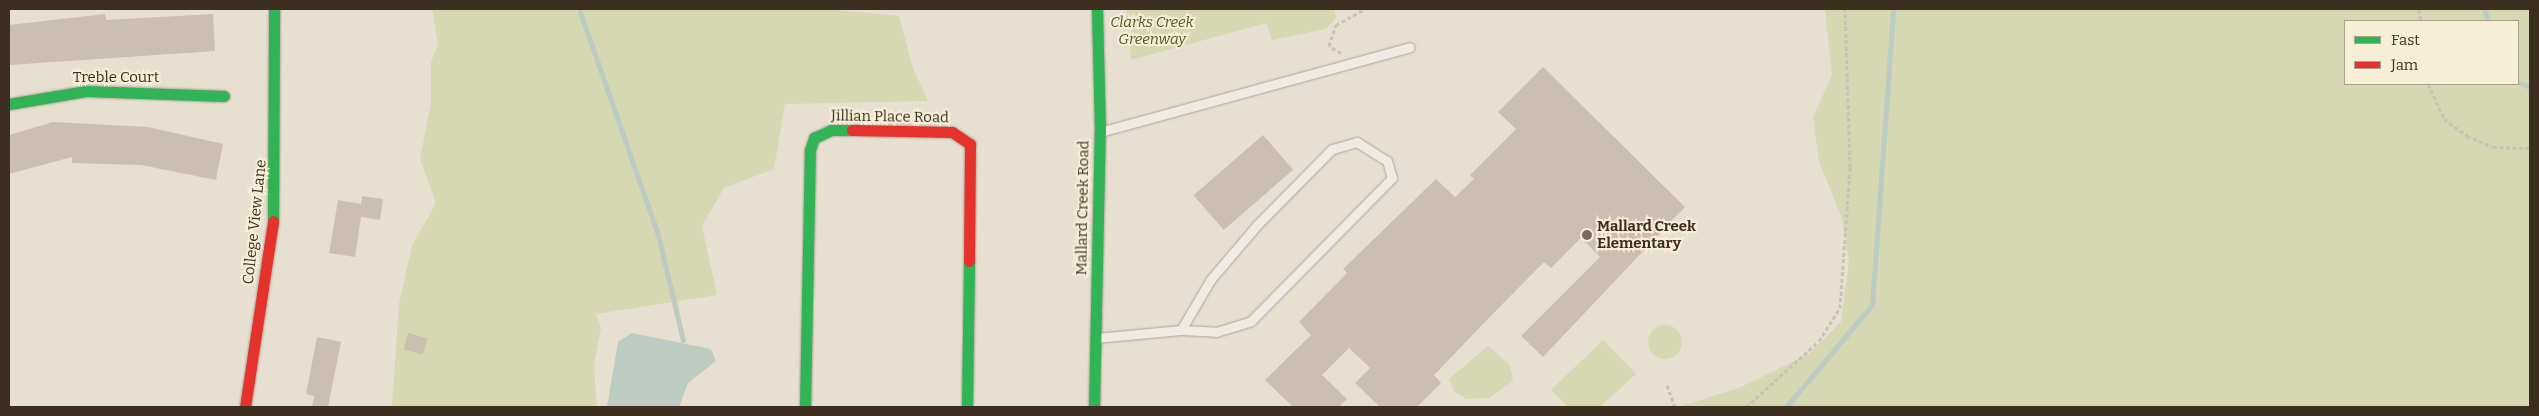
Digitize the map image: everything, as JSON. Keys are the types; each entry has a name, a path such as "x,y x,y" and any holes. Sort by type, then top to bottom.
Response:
{"street":[{"name":"College View Lane","path":"245,407 276,198 274,9"},
{"name":"Mallard Creek Road","path":"1094,407 1100,132 1097,9"},
{"name":"Treble Court","path":"9,104 43,95 86,91 224,96"},
{"name":"Jillian Place Road","path":"805,407 810,150 814,138 831,130 952,132 970,144 968,407"}],"lane":[{"path":"1100,132 1410,47"},
{"path":"1096,338 1181,330 1216,332 1251,321 1392,178 1387,161 1357,142 1332,149 1257,225 1211,279 1181,330"}],"path":[{"path":"1344,55 1329,46 1336,25 1365,9"},
{"path":"1746,407 1819,341 1840,308 1850,167 1845,9"},
{"path":"2428,85 2444,119 2467,136 2493,147 2530,148"},
{"path":"1667,384 1675,407"}],"green space":[{"path":"432,9 826,9 899,16 913,68 928,101 785,104 774,169 724,188 702,226 717,295 596,314 601,328 594,365 597,407 392,407 399,304 412,246 436,203 420,159 431,102 431,62 438,44"},
{"name":"Clarks Creek Greenway","path":"1127,9 1334,9 1336,18 1326,29 1272,40 1266,23 1131,60"},
{"path":"1825,9 2530,9 2530,407 1678,407 1739,388 1809,354 1841,322 1849,262 1842,218 1819,162 1813,117 1832,75"},
{"path":"1665,325 1672,326 1677,330 1681,335 1681,349 1677,354 1672,358 1665,359 1658,358 1653,354 1649,349 1648,342 1649,335 1653,330 1658,326"},
{"path":"1603,340 1636,374 1600,407 1568,407 1551,390"},
{"path":"1488,346 1510,365 1513,381 1489,398 1467,399 1454,392 1449,379"}],"shaded area":[{"path":"632,333 711,349 716,361 688,383 679,407 607,407 618,342"}],"building":[{"path":"105,14 106,20 213,14 215,51 10,65 9,25"},
{"name":"Mallard Creek Elementary","path":"1543,67 1685,207 1543,357 1521,336 1600,257 1581,238 1551,268 1544,262 1484,323 1434,375 1441,383 1417,407 1380,407 1355,383 1370,368 1349,348 1322,375 1347,399 1339,407 1293,407 1265,380 1311,335 1299,322 1347,273 1343,269 1436,179 1455,197 1474,179 1470,175 1516,129 1498,112"},
{"path":"53,122 148,127 223,144 216,180 141,165 72,163 72,157 9,174 9,135"},
{"path":"1263,135 1293,170 1224,230 1194,195"},
{"path":"362,196 383,199 380,220 361,217 355,257 329,253 338,200 361,204"},
{"path":"408,333 427,338 423,355 404,349"},
{"path":"317,337 341,342 328,407 312,407 314,396 306,394"}],"waterway":[{"path":"579,9 658,235 683,340"},
{"path":"1786,407 1872,305 1893,9"},
{"path":"2484,9 2488,20"},
{"path":"2519,82 2530,87"}],"traffic: fast":[{"path":"273,221 274,9"},
{"path":"1094,407 1100,132 1097,9"},
{"path":"9,104 86,91 224,96"},
{"path":"805,407 810,150 814,138 831,130 852,130"},
{"path":"967,407 969,261"}],"traffic: jam":[{"path":"852,130 952,132 970,144 969,261"},
{"path":"245,407 273,221"}],"place":[{"name":"Mallard Creek Elementary","path":"1587,235"}]}
